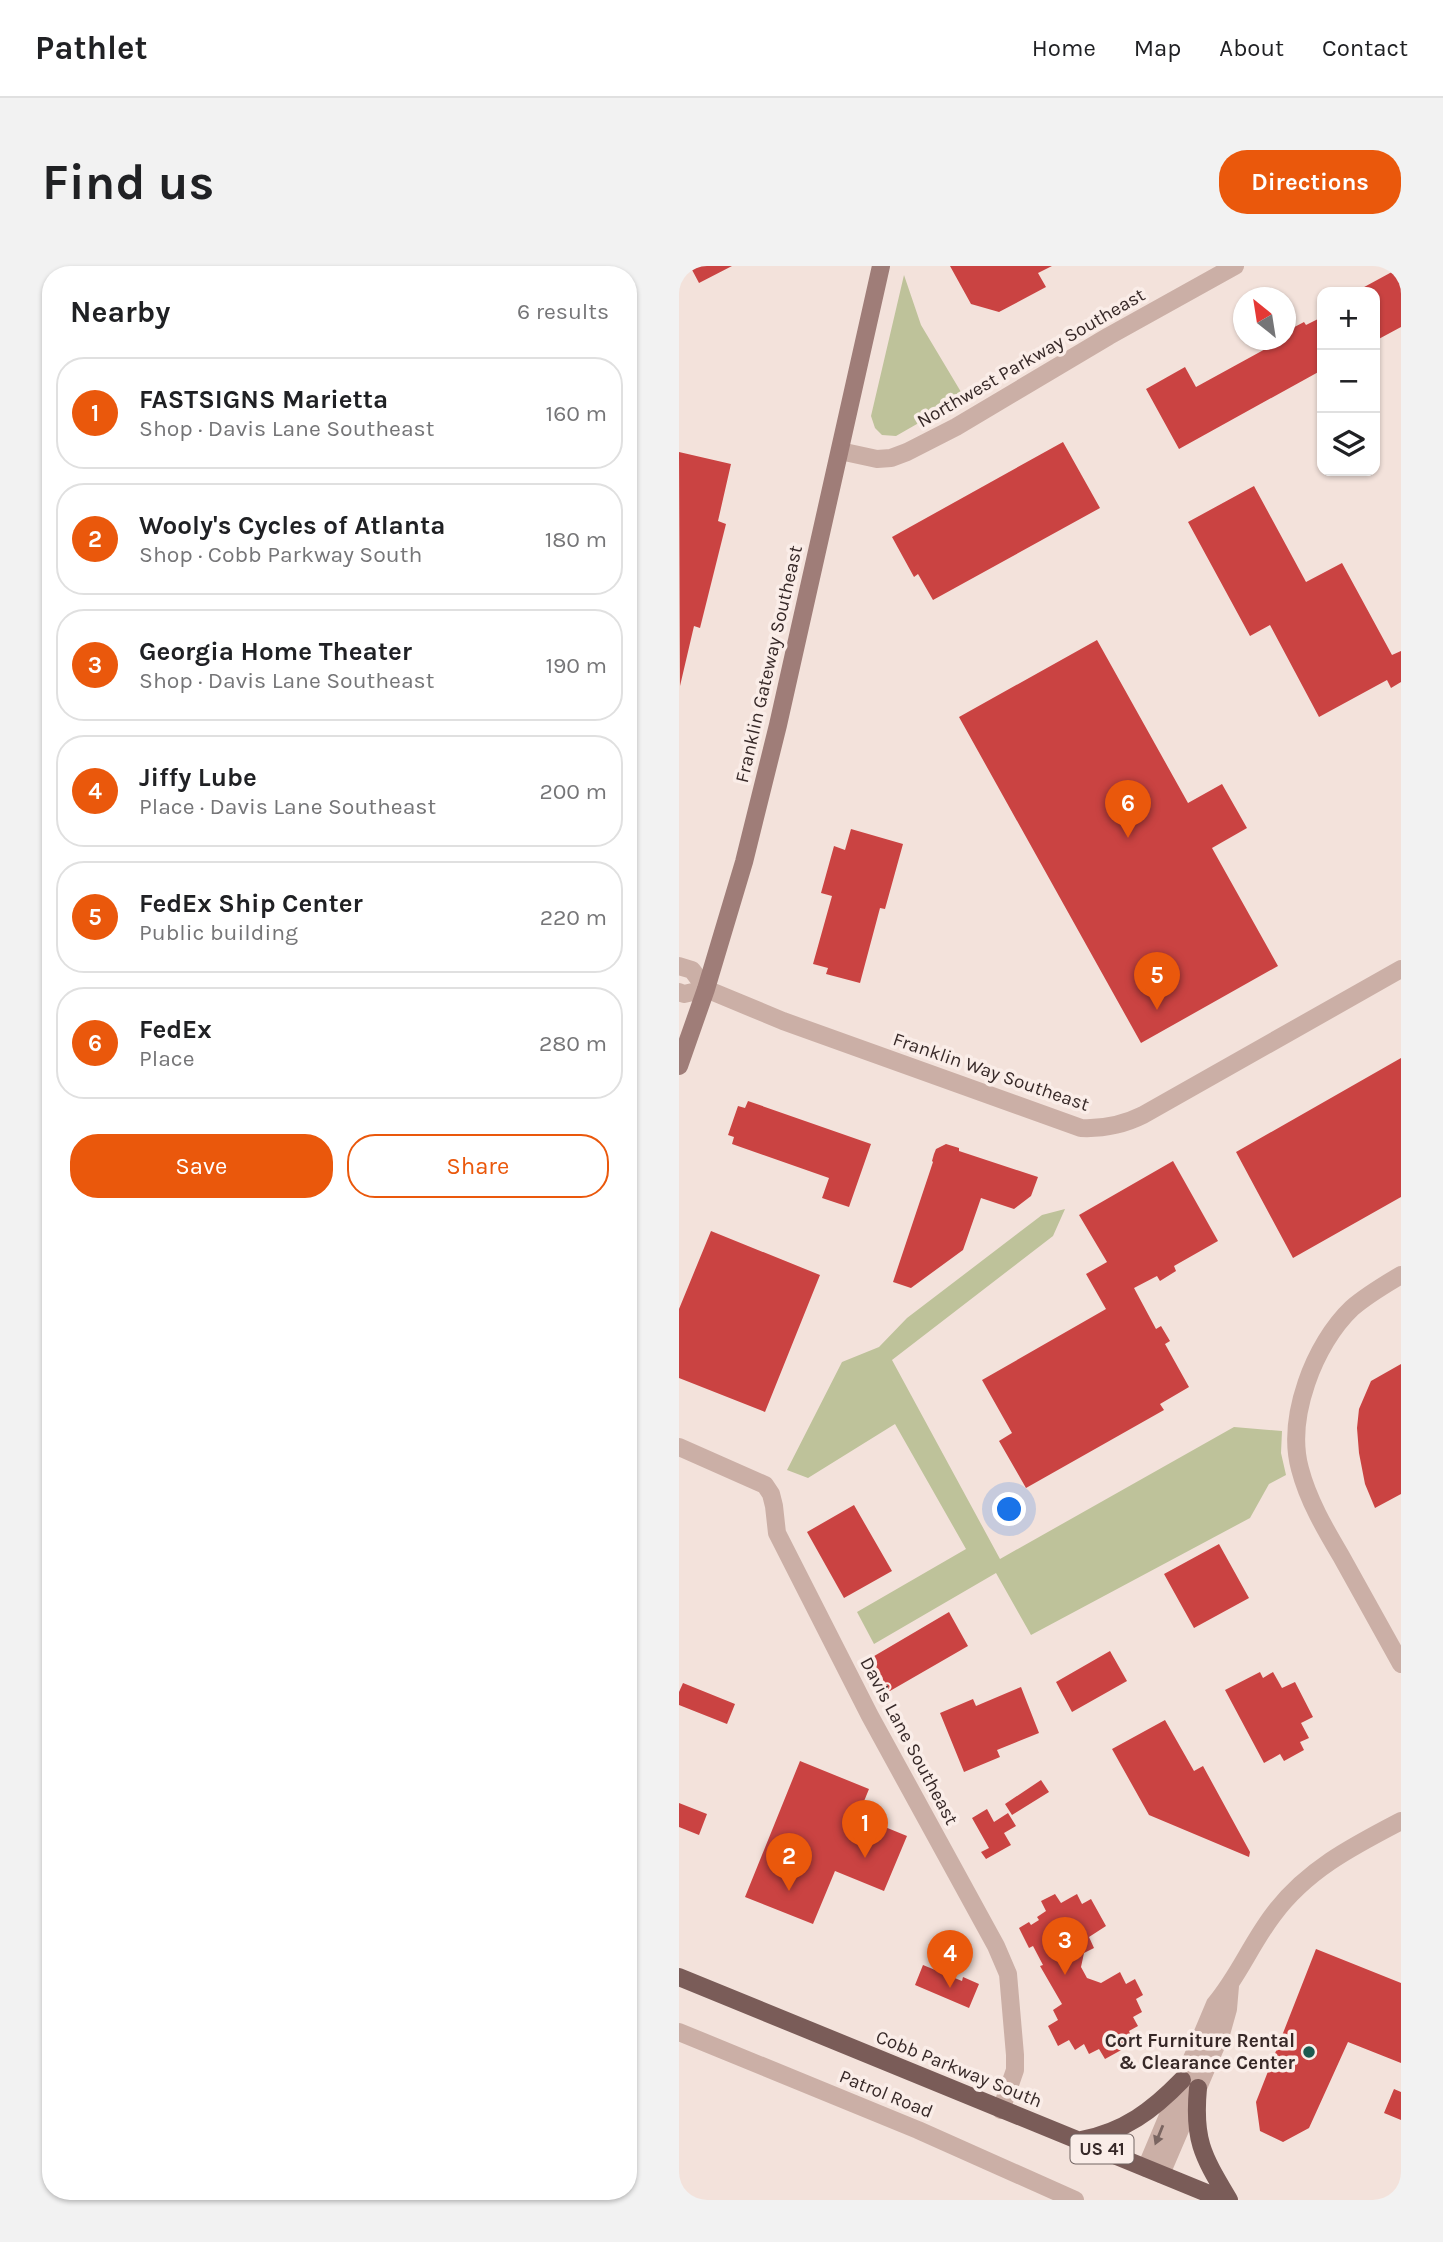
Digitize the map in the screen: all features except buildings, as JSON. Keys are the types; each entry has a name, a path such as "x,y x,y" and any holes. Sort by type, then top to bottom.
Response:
{"main road":[{"name":"Cobb Parkway South","path":"679,1976 1001,2110 1227,2200"},
{"path":"1081,2140 1108,2134 1133,2122 1190,2084 1197,2133 1206,2160 1227,2200"}],"street":[{"name":"Franklin Gateway Southeast","path":"680,1056 706,989 744,862 778,725 881,266"},
{"name":"Northwest Parkway Southeast","path":"840,451 877,459 907,452 1235,266"},
{"path":"679,966 692,970 706,989 684,994 679,992"},
{"name":"Franklin Way Southeast","path":"706,989 831,1038 1081,1128 1095,1129 1127,1123 1143,1115 1401,969"},
{"path":"1401,1275 1351,1309 1335,1328 1320,1350 1303,1391 1298,1420 1299,1467 1320,1520 1401,1664"},
{"name":"Davis Lane Southeast","path":"679,1447 765,1485 771,1494 777,1533 870,1716 996,1946 1008,1974 1015,2055 1015,2070 1001,2110"},
{"path":"1154,2171 1190,2084 1221,2034 1228,2009 1230,1986 1253,1942 1300,1883 1344,1851 1401,1821"},
{"name":"Patrol Road","path":"679,2032 918,2130 1075,2200"}],"green space":[{"path":"904,275 921,325 964,397 896,436 882,435 875,428 871,416"},
{"path":"1065,1209 1053,1236 892,1360 1000,1559 1234,1427 1282,1431 1281,1453 1286,1475 1269,1484 1250,1518 1031,1635 996,1573 874,1644 857,1612 966,1549 895,1424 808,1478 787,1470 842,1362 879,1347 907,1318 1042,1215"}],"place":[{"name":"FedEx","path":"1128,838"},
{"name":"FedEx Ship Center","path":"1157,1010"},
{"name":"FASTSIGNS Marietta","path":"865,1858"},
{"name":"Wooly's Cycles of Atlanta","path":"789,1891"},
{"name":"Georgia Home Theater","path":"1065,1975"},
{"name":"Jiffy Lube","path":"950,1988"},
{"name":"Cort Furniture Rental & Clearance Center","path":"1309,2052"}]}
